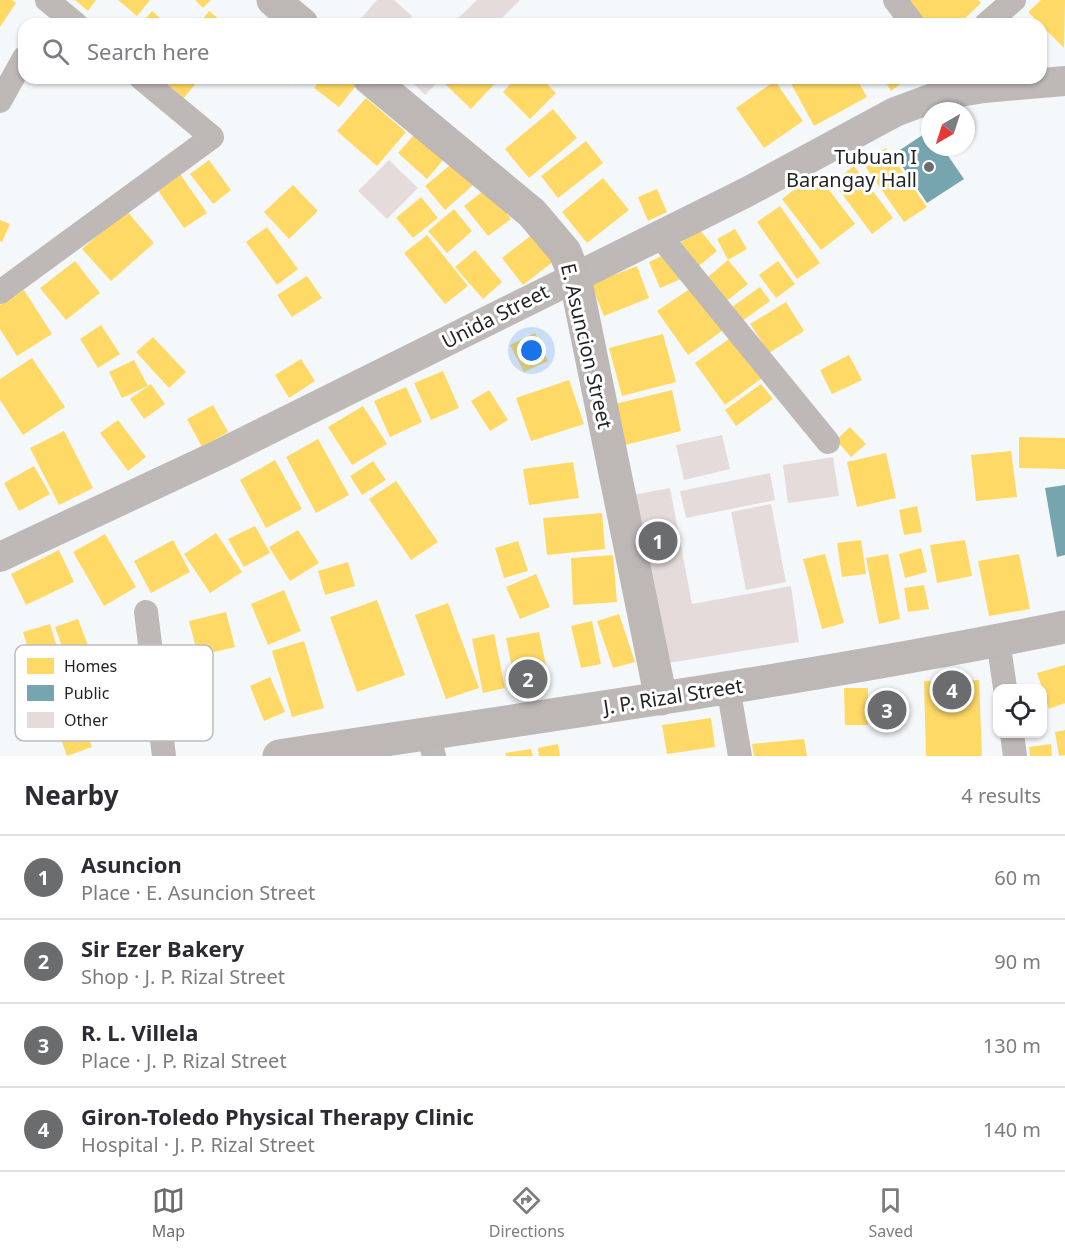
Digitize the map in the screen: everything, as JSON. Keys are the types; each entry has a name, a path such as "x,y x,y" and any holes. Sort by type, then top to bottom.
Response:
{"main road":[{"path":"273,0 295,18"},
{"name":"E. Asuncion Street","path":"376,84 532,213 565,252 575,277 661,699"},
{"name":"J. P. Rizal Street","path":"279,756 431,745 661,699 1065,627"}],"street":[{"path":"896,0 909,18"},
{"path":"993,18 1014,0"},
{"path":"48,10 64,18"},
{"path":"0,101 18,69"},
{"name":"Unida Street","path":"1047,83 1065,81"},
{"path":"0,291 212,137 148,84"},
{"name":"Unida Street","path":"0,557 220,454 747,192 941,87 984,88 1030,84"},
{"path":"659,235 828,442"},
{"path":"146,612 150,645"},
{"path":"998,640 1004,684"},
{"path":"729,687 740,756"},
{"path":"1013,738 1015,756"},
{"path":"162,741 164,756"}],"building: Homes":[{"path":"0,0 12,0 16,3 0,27"},
{"path":"75,0 96,0 88,11"},
{"path":"118,0 150,0 137,16"},
{"path":"195,0 211,0 203,8"},
{"path":"907,0 978,0 981,3 965,18 914,18"},
{"path":"1041,0 1065,0 1064,48 1047,31 1047,18 1034,18 1028,12"},
{"path":"152,11 160,18 146,18"},
{"path":"209,11 218,18 204,18"},
{"path":"167,84 195,84 184,98"},
{"path":"317,84 357,84 339,107 314,88"},
{"path":"445,84 494,84 471,109"},
{"path":"510,84 547,84 556,93 530,119 503,92"},
{"path":"771,84 777,84 803,121 764,148 736,108"},
{"path":"791,84 859,84 867,97 814,126"},
{"path":"887,84 901,84 891,91"},
{"path":"366,98 406,132 377,166 337,131"},
{"path":"553,109 577,138 529,178 505,149"},
{"path":"421,127 450,152 427,179 398,153"},
{"path":"586,141 603,163 558,198 541,176"},
{"path":"886,148 927,207 904,222 863,163"},
{"path":"461,156 480,179 445,210 425,186"},
{"path":"209,160 231,190 213,204 190,174"},
{"path":"854,166 893,218 872,234 833,182"},
{"path":"816,173 855,224 821,250 782,199"},
{"path":"180,174 207,213 184,228 157,189"},
{"path":"603,178 629,210 587,243 562,212"},
{"path":"293,185 318,211 289,239 264,212"},
{"path":"487,188 511,219 488,236 464,206"},
{"path":"657,189 667,212 648,221 638,197"},
{"path":"421,197 438,218 413,238 396,218"},
{"path":"780,206 820,263 797,279 757,222"},
{"path":"454,209 472,231 447,253 428,231"},
{"path":"126,210 154,243 111,281 82,249"},
{"path":"0,220 10,224 2,242 0,241"},
{"path":"267,227 298,269 277,285 246,242"},
{"path":"699,229 717,251 695,269 677,246"},
{"path":"735,229 747,249 728,260 717,239"},
{"path":"533,234 554,261 523,285 502,258"},
{"path":"427,235 468,286 445,304 404,253"},
{"path":"475,250 502,282 483,299 455,267"},
{"path":"670,252 681,279 660,288 649,262"},
{"path":"728,260 748,284 723,304 703,281"},
{"path":"75,261 100,293 66,320 40,288"},
{"path":"778,261 795,284 776,298 759,275"},
{"path":"637,266 649,298 604,316 591,284"},
{"path":"307,276 322,298 292,317 277,295"},
{"path":"694,286 725,329 688,355 657,311"},
{"path":"760,287 770,301 742,321 732,307"},
{"path":"24,290 52,334 17,356 0,329 0,305"},
{"path":"786,302 804,331 769,353 750,324"},
{"path":"101,325 120,354 98,368 80,339"},
{"path":"535,333 548,361 524,372 510,345"},
{"path":"663,334 676,382 622,396 609,348"},
{"path":"736,334 765,376 725,405 695,363"},
{"path":"153,337 186,372 169,388 136,352"},
{"path":"849,355 862,380 832,394 820,370"},
{"path":"32,358 65,407 23,435 0,400 0,379"},
{"path":"301,359 315,381 289,398 275,375"},
{"path":"134,360 148,386 122,398 109,372"},
{"path":"443,371 459,408 431,420 414,383"},
{"path":"569,380 584,424 531,441 516,398"},
{"path":"151,384 165,404 144,419 130,399"},
{"path":"761,384 773,399 736,426 725,410"},
{"path":"406,387 422,422 390,437 374,401"},
{"path":"489,390 508,420 490,431 471,401"},
{"path":"672,390 681,431 625,445 615,404"},
{"path":"213,405 228,432 202,447 187,419"},
{"path":"363,406 387,444 352,465 328,427"},
{"path":"118,420 146,457 128,471 100,433"},
{"path":"850,427 866,444 851,457 836,440"},
{"path":"64,431 93,488 59,505 30,448"},
{"path":"1019,437 1065,438 1065,469 1019,468"},
{"path":"318,439 349,495 316,513 286,457"},
{"path":"1011,451 1017,497 976,501 971,455"},
{"path":"886,453 896,498 857,507 847,462"},
{"path":"275,460 302,509 266,528 240,480"},
{"path":"373,461 386,480 362,495 350,476"},
{"path":"573,462 579,498 529,505 523,469"},
{"path":"34,466 50,494 19,511 4,483"},
{"path":"396,481 438,542 411,560 369,499"},
{"path":"917,506 922,532 904,535 899,510"},
{"path":"602,513 605,549 547,555 543,518"},
{"path":"255,526 270,553 244,567 228,539"},
{"path":"298,530 319,563 290,581 269,547"},
{"path":"216,533 242,572 210,593 184,554"},
{"path":"105,534 136,587 104,606 73,552"},
{"path":"173,540 190,572 151,593 134,561"},
{"path":"861,540 866,574 842,577 837,543"},
{"path":"965,540 972,576 937,583 930,545"},
{"path":"518,541 528,571 504,578 495,548"},
{"path":"921,548 927,572 905,578 899,554"},
{"path":"59,550 74,582 26,605 11,574"},
{"path":"825,554 844,623 822,629 803,559"},
{"path":"888,554 900,619 879,624 866,558"},
{"path":"1019,554 1030,609 989,616 978,561"},
{"path":"613,555 617,602 573,605 571,558"},
{"path":"348,562 355,586 325,595 318,571"},
{"path":"536,574 550,607 520,619 506,587"},
{"path":"924,585 929,609 908,612 904,588"},
{"path":"284,590 301,631 268,645 251,604"},
{"path":"377,600 405,675 357,692 330,617"},
{"path":"448,603 479,688 446,699 415,615"},
{"path":"226,612 235,647 213,652 213,645 195,645 189,621"},
{"path":"619,614 635,662 613,668 597,621"},
{"path":"78,619 88,645 61,645 55,627"},
{"path":"592,621 601,664 581,668 571,626"},
{"path":"50,624 56,645 27,645 23,632"},
{"path":"539,632 549,680 516,687 506,638"},
{"path":"494,634 505,688 483,693 472,639"},
{"path":"304,641 324,708 292,717 272,651"},
{"path":"1065,665 1065,703 1049,709 1047,684 1041,684 1037,673"},
{"path":"270,677 285,712 264,721 250,686"},
{"path":"979,680 982,756 926,756 924,681"},
{"path":"844,688 868,688 868,725 845,725"},
{"path":"897,693 903,720 878,725 872,699"},
{"path":"711,718 715,747 667,754 662,725"},
{"path":"1065,730 1065,755 1059,756 1055,732"},
{"path":"804,739 807,756 754,756 752,744"},
{"path":"62,741 90,741 92,747 67,756"},
{"path":"558,744 560,756 539,756 538,748"},
{"path":"1051,744 1052,756 1030,756 1029,747"},
{"path":"531,749 533,756 506,756 505,753"}],"building: Public":[{"name":"Tubuan I Barangay Hall","path":"921,136 921,156 948,156 964,179 927,203 894,154"},
{"path":"1065,485 1065,555 1057,557 1045,488"}],"building: Other":[{"path":"377,0 394,0 412,16 410,18 361,18"},
{"path":"477,0 520,0 502,18 458,18"},
{"path":"414,84 436,84 425,95"},
{"path":"389,160 418,188 387,219 358,191"},
{"path":"722,435 730,469 684,480 676,445"},
{"path":"833,457 839,496 788,503 783,465"},
{"path":"770,473 775,500 686,518 680,491"},
{"path":"670,488 692,604 791,586 799,642 662,664 627,496"},
{"path":"771,504 786,582 746,590 731,512"}],"place":[{"name":"Tubuan I Barangay Hall","path":"929,167"},
{"name":"Asuncion","path":"658,541"},
{"name":"Sir Ezer Bakery","path":"528,679"},
{"name":"Giron-Toledo Physical Therapy Clinic","path":"952,690"},
{"name":"R. L. Villela","path":"887,710"}]}
